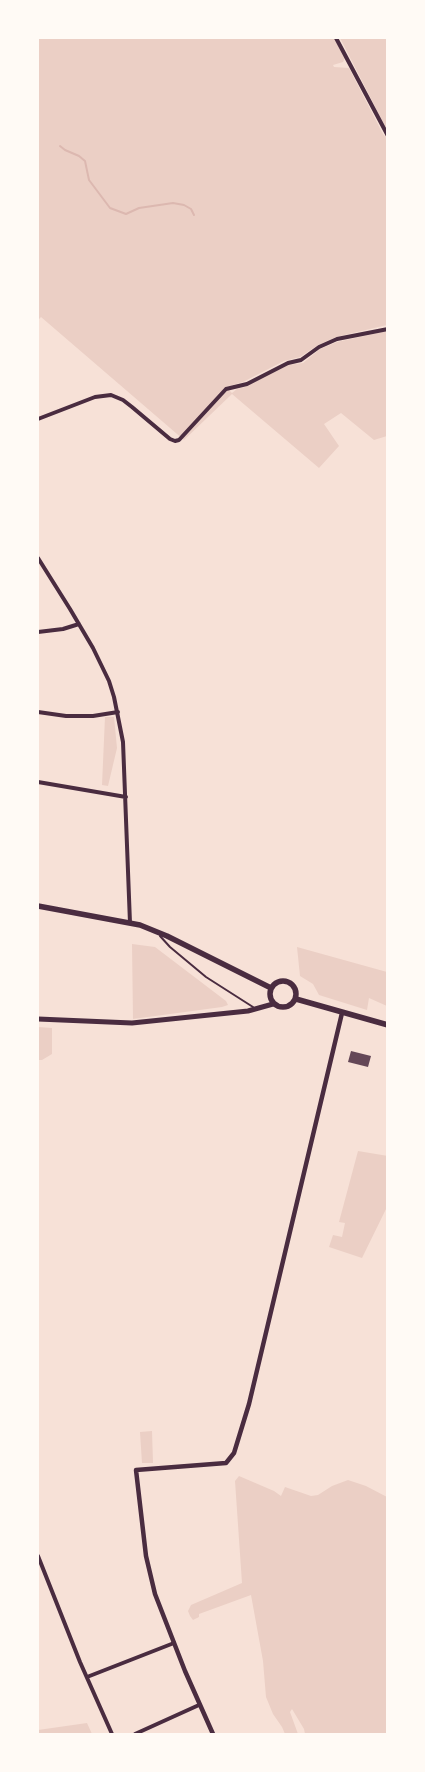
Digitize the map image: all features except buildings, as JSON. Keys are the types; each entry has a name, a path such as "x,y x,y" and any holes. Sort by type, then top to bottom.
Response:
{"main road":[{"path":"38,906 130,923 157,932 271,988"},
{"path":"282,981 289,982 294,986 296,999 292,1005 285,1008 278,1007 273,1004 270,996 271,988 276,983 282,981"},
{"path":"296,999 388,1025"},
{"path":"38,1019 132,1023 255,1008 273,1004"}],"street":[{"path":"336,38 388,136"},
{"path":"38,419 95,397 111,395 123,400 170,439 179,440 226,390 247,384 288,363 301,360 319,347 337,340 388,329"},
{"path":"38,558 80,624 109,681 118,712 123,742 130,923"},
{"path":"38,632 63,629 80,624"},
{"path":"38,712 66,716 93,716 118,712"},
{"path":"38,782 126,797"},
{"path":"213,1734 199,1705 155,1594 146,1556 136,1470 226,1463 234,1453 249,1404 342,1013"},
{"path":"38,1556 112,1734"},
{"path":"87,1677 174,1643"},
{"path":"135,1734 199,1705"}],"lane":[{"path":"157,932 170,947 206,977 255,1008"}],"shaded area":[{"path":"38,38 334,38 345,58 343,62 333,65 334,67 349,68 387,139 387,325 336,337 318,345 300,357 284,361 243,382 226,387 232,393 288,365 303,363 320,349 337,342 387,331 387,436 374,440 341,413 324,424 339,446 319,468 232,394 184,440 41,317 38,320"},
{"path":"340,38 387,38 387,129 384,124"},
{"path":"105,717 114,717 117,748 108,786 102,785"},
{"path":"132,944 155,947 226,1001 228,1005 133,1019"},
{"path":"297,947 387,972 387,1006 369,998 367,1010 319,995 313,984 300,976"},
{"path":"38,1027 52,1028 52,1054 42,1060 38,1060"},
{"path":"358,1151 388,1156 387,1207 362,1258 329,1247 333,1235 342,1237 345,1223 339,1222"},
{"path":"152,1431 153,1463 142,1463 140,1432"},
{"path":"239,1476 274,1491 281,1496 285,1487 311,1496 318,1495 332,1486 348,1480 366,1486 387,1497 387,1734 305,1734 292,1709 290,1712 298,1734 285,1734 273,1714 266,1697 263,1661 251,1595 199,1614 199,1617 193,1620 190,1616 188,1611 191,1605 242,1583 235,1481"},
{"path":"87,1723 92,1734 38,1734 38,1730"}],"waterway":[{"path":"60,146 85,161 89,180 110,208 126,214 139,208 173,203 184,205 191,209 194,215"}]}
